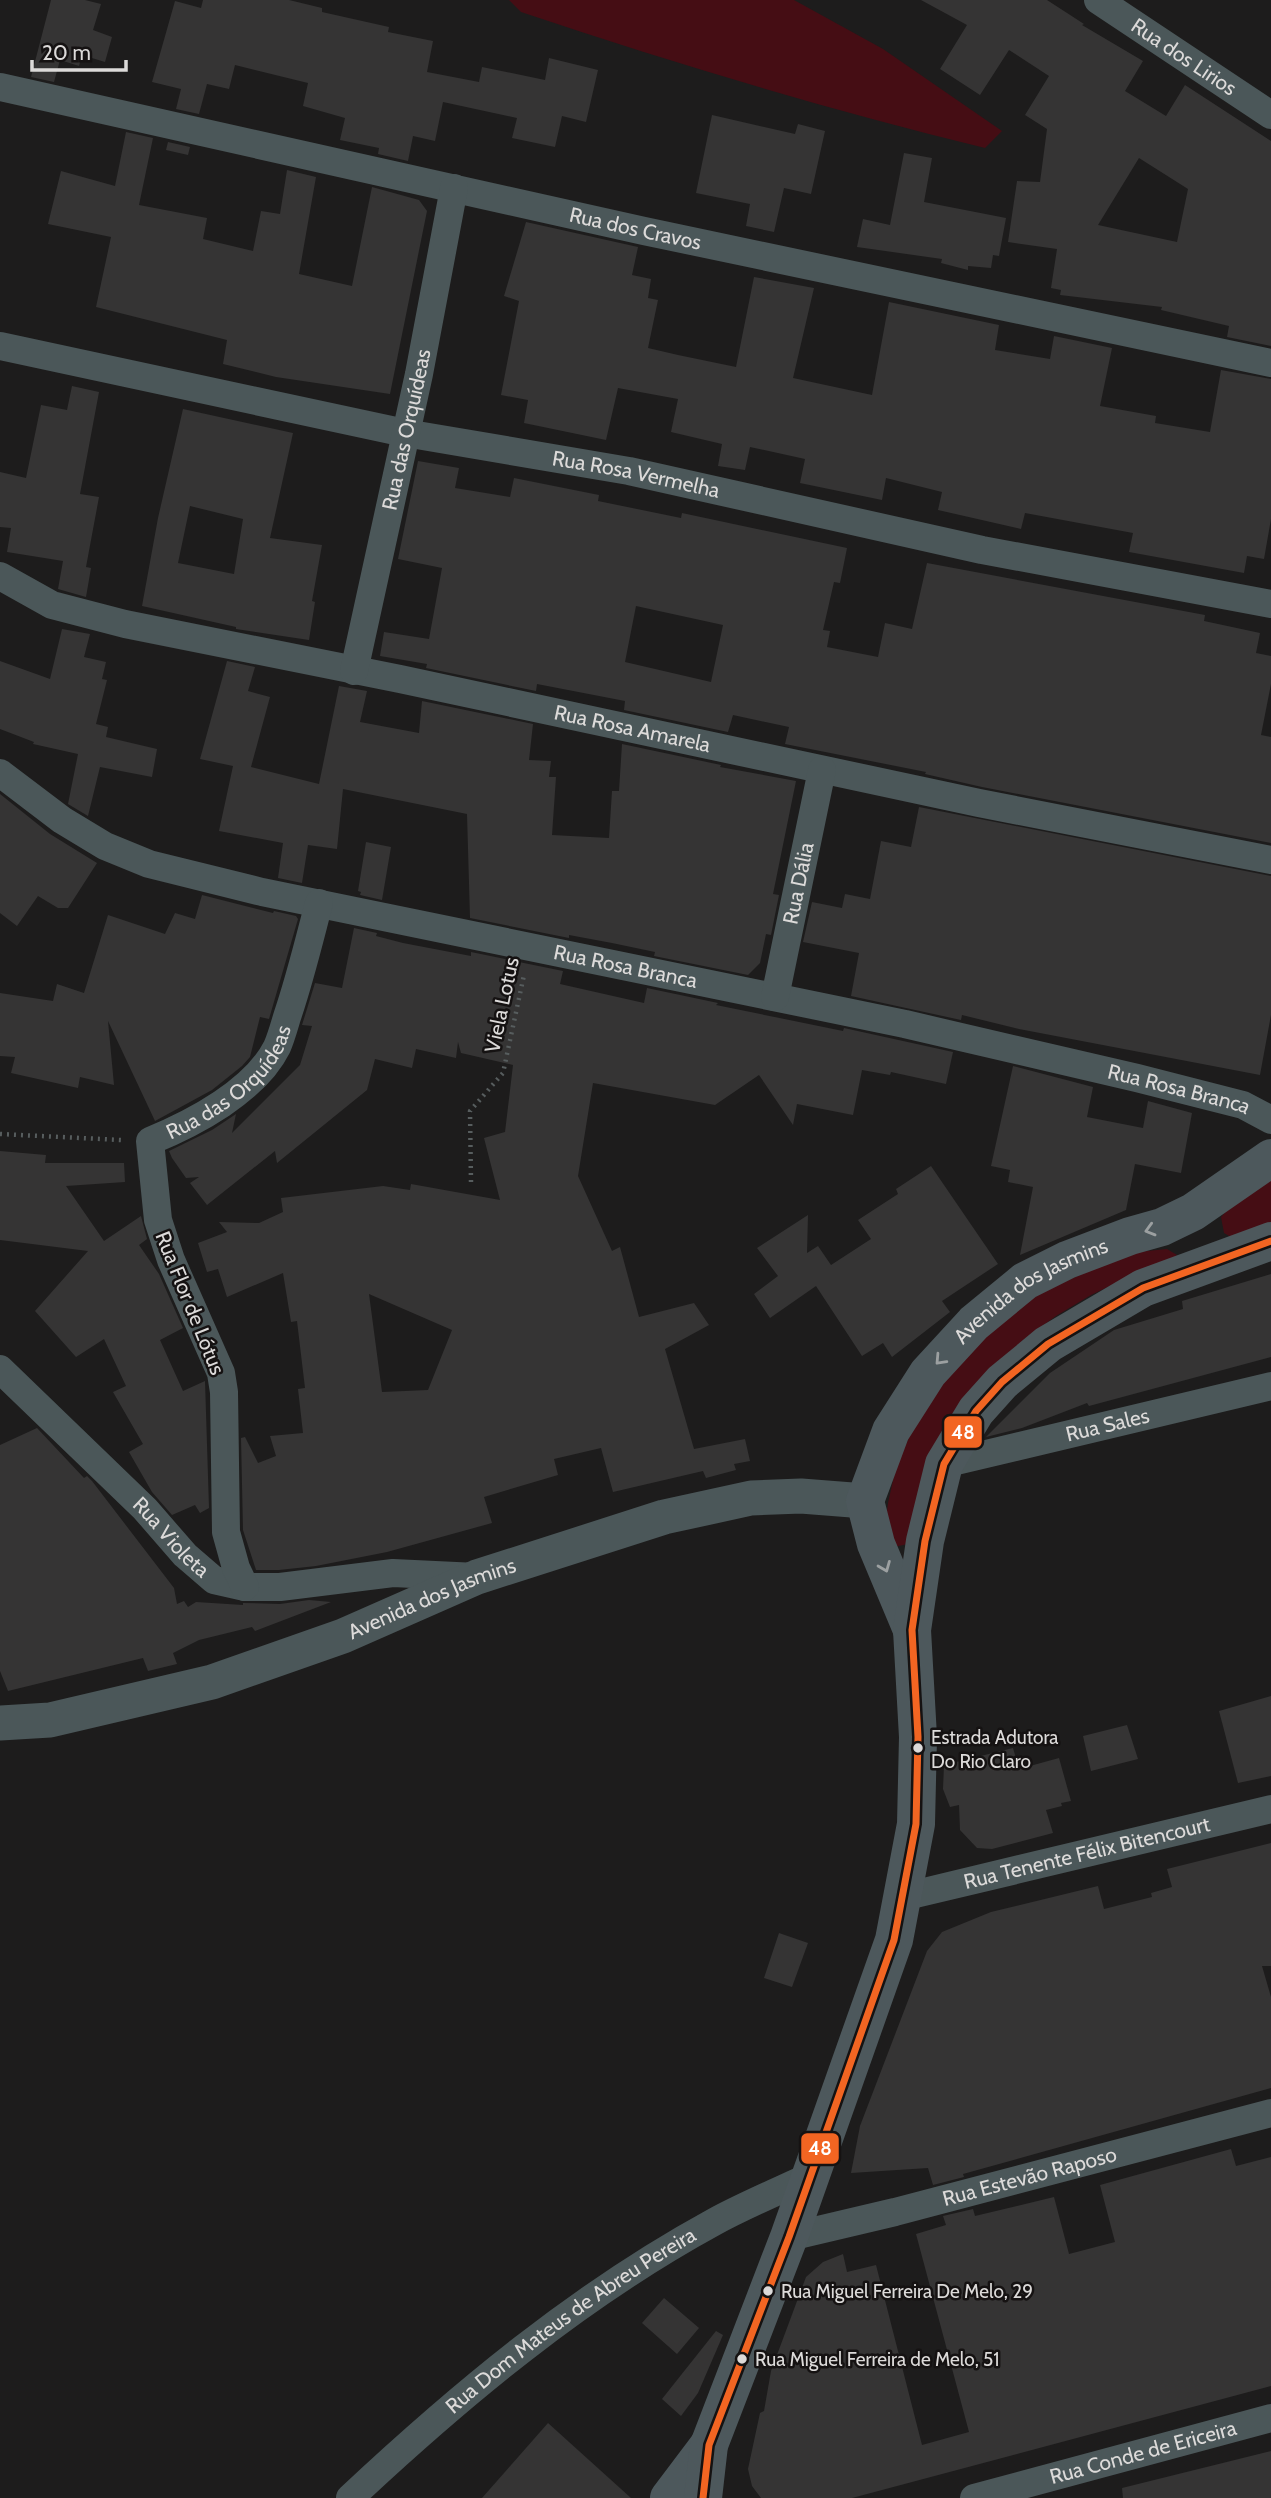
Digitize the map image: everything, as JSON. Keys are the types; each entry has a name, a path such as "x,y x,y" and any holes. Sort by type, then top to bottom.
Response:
{"main road":[{"name":"Avenida dos Jasmins","path":"865,1501 891,1431 928,1373 974,1323 1026,1281 1067,1260 1162,1227 1193,1212 1271,1158"},
{"path":"1193,1212 1205,1265"},
{"path":"703,2498 709,2445 789,2237 894,1940 916,1824 918,1737 912,1630 925,1541 944,1464 976,1411 1002,1382 1048,1344 1143,1288 1271,1241"},
{"path":"865,1501 876,1544 912,1630"},
{"path":"670,2498 709,2445"}],"street":[{"name":"Rua dos Lirios","path":"1098,0 1271,115"},
{"name":"Rua dos Cravos","path":"0,87 644,231 1271,363"},
{"name":"Rua das Orquídeas","path":"354,671 419,374 454,188"},
{"name":"Rua Rosa Vermelha","path":"0,346 405,433 629,471 982,550 1271,604"},
{"name":"Rua Rosa Amarela","path":"0,576 52,605 76,612 822,770 1271,860"},
{"name":"Rua Dália","path":"775,997 822,770"},
{"name":"Rua Rosa Branca","path":"0,773 62,820 105,846 138,859 262,892 905,1024 1243,1105 1271,1120"},
{"name":"Rua das Orquídeas","path":"150,1141 203,1116 233,1096 260,1070 276,1048 296,988 319,903"},
{"name":"Rua Flor de Lótus","path":"150,1141 158,1220 171,1260 221,1373 224,1392 226,1532 244,1587"},
{"name":"Rua Violeta","path":"0,1369 136,1501 185,1555 214,1580 244,1587 280,1587 393,1573 477,1577"},
{"name":"Rua Sales","path":"944,1464 1271,1386"},
{"name":"Avenida dos Jasmins","path":"0,1723 50,1720 212,1682 344,1636 477,1577 664,1517 751,1498 801,1496 865,1501"},
{"name":"Rua Tenente Félix Bitencourt","path":"903,1897 1271,1809"},
{"name":"Rua Estevão Raposo","path":"789,2237 895,2212 1271,2113"},
{"name":"Rua Dom Mateus de Abreu Pereira","path":"350,2498 423,2430 586,2301 651,2258 716,2221 811,2176"},
{"name":"Rua Conde de Ericeira","path":"974,2498 1271,2418"}],"path":[{"name":"Viela Lotus","path":"471,1182 470,1111 503,1073 530,947"},
{"name":"Rua das Orquídeas","path":"0,1134 150,1141"}],"shaded area":[{"path":"509,0 794,0 883,49 1002,131 985,148 868,118 578,31 521,12"},
{"path":"1271,1176 1271,1233 1238,1241 1224,1233 1221,1217 1238,1198"},
{"path":"1167,1249 1177,1255 1169,1265 1129,1277 1091,1295 1022,1341 908,1544 894,1547 884,1536 888,1503 895,1471 920,1410 1006,1309 1127,1253"}],"building":[{"path":"51,0 85,0 101,4 93,30 112,37 105,62 82,55 79,66 60,60 54,82 31,77"},
{"path":"203,0 289,0 322,8 322,12 389,27 388,32 433,41 427,72 479,82 482,67 545,80 549,58 598,70 586,122 562,116 555,147 512,138 517,118 443,102 435,141 413,136 408,161 378,154 379,148 340,140 345,118 303,106 308,83 235,65 229,89 207,84 199,114 176,109 181,89 152,82 175,1 201,8"},
{"path":"921,0 1047,0 1084,24 1082,25 1143,61 1125,91 1166,116 1185,85 1271,141 1271,346 1227,337 1229,326 1161,310 1162,307 1060,295 1061,290 1051,288 1057,249 1008,242 1017,181 1040,182 1047,129 1025,115 1049,76 1009,50 980,95 940,69 967,25","holes":["1139,158 1188,189 1177,242 1098,225"]},
{"path":"712,115 795,134 798,124 825,131 811,194 784,188 774,232 746,226 750,204 696,193"},
{"path":"126,132 153,138 139,205 207,218 203,239 253,251 261,211 280,214 287,170 316,177 299,274 352,286 372,187 419,200 427,211 390,394 276,377 223,364 227,340 96,307 111,237 48,224 61,171 115,186"},
{"path":"168,142 190,147 188,155 166,150"},
{"path":"904,153 932,158 924,202 1006,218 999,256 993,255 991,268 968,266 968,270 941,263 942,259 857,247 863,219 890,225"},
{"path":"526,222 638,247 632,275 651,279 648,298 658,300 648,348 678,355 736,367 754,277 814,288 793,378 872,395 889,302 999,325 995,350 1050,359 1054,336 1112,348 1100,406 1156,416 1155,423 1210,432 1221,370 1271,379 1271,519 1264,559 1247,556 1244,573 1129,552 1133,533 1025,513 1021,529 938,510 942,492 886,478 882,500 800,483 805,459 750,447 745,470 718,466 722,444 671,432 678,399 618,388 606,440 524,423 528,400 501,395 519,301 504,296"},
{"path":"72,386 99,392 80,494 99,497 86,567 91,568 86,597 58,589 63,561 7,552 11,528 0,527 0,472 26,478 41,405 67,410"},
{"path":"183,409 293,433 270,538 322,545 312,601 315,602 309,640 236,629 142,606 158,518","holes":["190,506 243,519 234,574 178,563"]},
{"path":"418,461 459,468 455,488 510,497 514,478 599,495 598,501 681,518 682,513 847,548 840,583 834,582 823,630 830,631 827,647 878,657 885,623 912,629 927,563 1205,615 1204,621 1260,633 1256,653 1271,656 1271,684 1261,735 1271,737 1271,843 982,787 925,774 926,772 785,744 789,727 733,715 728,732 624,710 625,701 537,684 536,691 426,668 427,664 380,656 384,632 429,639 442,568 398,559","holes":["636,606 723,625 711,682 625,662"]},
{"path":"62,629 90,634 84,657 106,662 102,679 107,680 96,724 108,727 106,737 157,749 152,777 100,767 88,816 68,804 78,754 33,744 34,742 0,729 0,661 50,679"},
{"path":"227,661 255,667 248,691 270,697 251,767 319,784 339,686 367,691 360,722 419,733 422,701 533,724 529,760 551,761 549,777 556,777 552,835 609,838 612,791 619,791 622,744 721,765 720,767 796,781 773,894 779,895 771,935 766,934 760,963 748,975 654,956 655,952 612,943 569,935 569,938 470,918 467,814 343,789 337,849 308,845 302,883 278,878 283,843 219,831 233,766 200,759"},
{"path":"0,794 50,834 97,863 68,908 58,908 38,896 17,926 0,913"},
{"path":"919,807 1271,876 1271,1015 1260,1075 1019,1029 962,1015 961,1020 851,996 859,953 803,942 812,902 842,908 845,894 870,899 881,841 911,847"},
{"path":"366,842 391,847 382,900 360,895 361,892 358,891"},
{"path":"202,895 296,916 298,919 269,1019 260,1017 250,1057 242,1066 212,1090 155,1121 108,1021 114,1085 80,1077 78,1088 11,1073 15,1057 0,1056 0,993 53,1001 57,984 84,993 108,915 165,934 175,913 195,919"},
{"path":"354,928 403,943 471,956 471,952 563,971 560,984 644,1003 647,988 718,1003 716,1005 843,1031 844,1028 953,1052 946,1084 891,1072 890,1075 862,1070 853,1115 797,1104 793,1125 759,1075 715,1105 593,1083 578,1176 612,1251 620,1247 639,1317 694,1303 709,1325 665,1349 694,1449 745,1439 750,1461 734,1464 736,1470 706,1478 703,1471 613,1492 601,1448 554,1459 558,1475 484,1497 492,1523 387,1552 316,1566 256,1570 243,1530 241,1438 245,1437 258,1463 276,1456 270,1436 303,1433 298,1389 305,1388 297,1321 291,1322 283,1273 227,1297 218,1269 207,1272 198,1243 227,1232 219,1222 259,1223 283,1212 281,1198 383,1186 410,1190 411,1184 500,1200 484,1138 505,1132 513,1065 461,1053 458,1042 456,1058 416,1049 412,1068 375,1059 367,1090 277,1163 275,1151 207,1205 190,1183 199,1177 186,1178 169,1151 212,1130 236,1114 232,1133 300,1065 312,1026 302,1025 315,983 342,988","holes":["369,1294 452,1330 428,1390 382,1392"]},
{"path":"1013,1066 1093,1087 1087,1117 1143,1128 1148,1101 1192,1113 1181,1173 1135,1164 1126,1210 1020,1255 1033,1187 1008,1182 1010,1170 991,1166"},
{"path":"0,1151 46,1155 45,1163 124,1163 125,1182 66,1186 104,1241 141,1216 147,1239 139,1245 159,1274 183,1328 160,1340 183,1391 205,1381 209,1508 200,1513 195,1505 172,1515 152,1492 129,1452 143,1444 113,1392 126,1386 104,1339 76,1357 35,1311 88,1251 0,1240"},
{"path":"931,1166 998,1264 942,1301 950,1312 892,1357 883,1343 862,1356 816,1286 770,1318 754,1294 778,1276 757,1248 808,1215 807,1253 818,1246 831,1265 871,1239 858,1220 898,1194 896,1189"},
{"path":"1271,1274 1271,1357 1089,1406 1087,1403 1022,1428 986,1437 1050,1373 1114,1330 1183,1309 1182,1301"},
{"path":"37,1428 84,1478 87,1476 92,1481 174,1588 177,1604 184,1601 188,1607 196,1602 243,1605 309,1600 331,1602 255,1631 252,1627 199,1640 173,1653 177,1664 148,1671 143,1658 8,1691 0,1671 0,1445"},
{"path":"1271,1696 1271,1776 1238,1783 1219,1711"},
{"path":"1127,1725 1138,1759 1091,1771 1083,1736"},
{"path":"1013,1748 1019,1769 1059,1758 1071,1801 1046,1810 1053,1833 992,1849 977,1848 960,1830 959,1805 950,1807 943,1789 944,1765"},
{"path":"1271,1843 1271,1966 1262,1966 1271,1997 1271,2088 963,2174 964,2177 933,2185 928,2168 851,2173 860,2126 927,1951 942,1932 991,1912 1098,1886 1104,1909 1152,1897 1151,1893 1172,1887 1167,1869"},
{"path":"779,1933 808,1943 792,1987 764,1978"},
{"path":"1231,2149 1236,2166 1271,2157 1271,2386 852,2498 761,2498 752,2486 748,2469 760,2413 764,2411 771,2371 806,2277 823,2262 843,2254 847,2272 876,2265 922,2445 969,2432 916,2234 946,2225 943,2216 973,2209 975,2216 1054,2197 1069,2254 1115,2242 1100,2185"},
{"path":"664,2298 699,2328 677,2354 642,2323"},
{"path":"716,2331 723,2335 698,2393 681,2416 662,2399"},
{"path":"548,2423 631,2498 482,2498"},
{"path":"1271,2451 1271,2498 1123,2498 1122,2488"}],"transit line":[{"name":"48","path":"703,2498 709,2445 789,2237 894,1940 916,1824 918,1737 912,1630 925,1541 944,1464 976,1411 1002,1382 1048,1344 1143,1288 1271,1241"}],"place":[{"name":"Estrada Adutora Do Rio Claro","path":"918,1748"},
{"name":"Rua Miguel Ferreira De Melo, 29","path":"768,2291"},
{"name":"Rua Miguel Ferreira de Melo, 51","path":"742,2359"}]}
